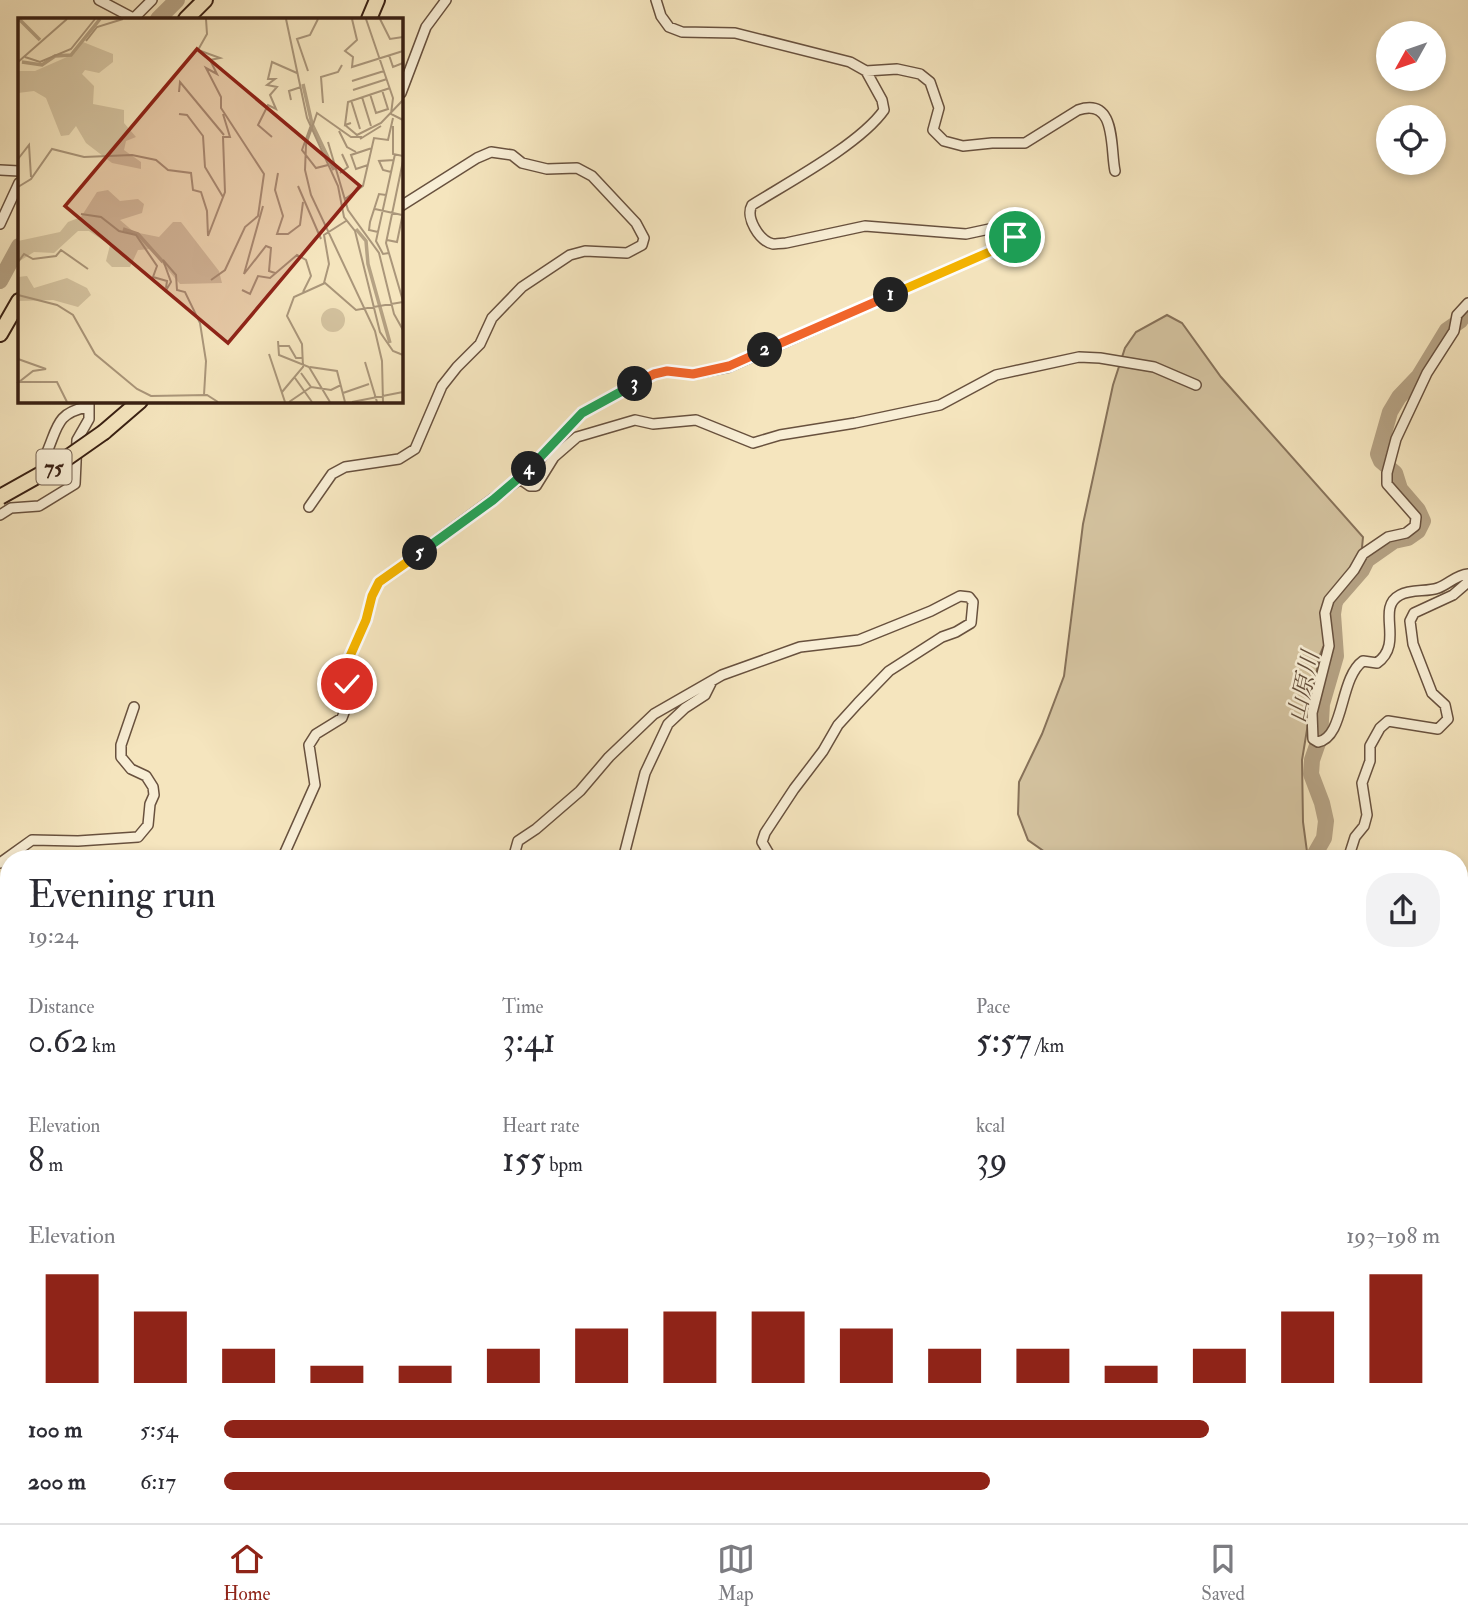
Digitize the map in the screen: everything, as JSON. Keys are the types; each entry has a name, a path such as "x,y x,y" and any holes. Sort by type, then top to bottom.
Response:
{"main road":[{"path":"187,18 205,0"},
{"path":"369,18 377,0"},
{"path":"0,334 18,303"},
{"name":"75","path":"0,497 57,465 104,432 139,402"}],"street":[{"path":"100,0 132,18"},
{"path":"135,18 152,0"},
{"path":"402,90 426,27 446,0"},
{"path":"286,850 315,785 309,745 316,734 342,718 348,702 347,663 379,582 520,479 582,413 654,374 667,371 693,374 729,366 994,250 1015,237 1016,231 1008,225 966,234 864,226 786,243 774,244 764,240 750,218 752,205 832,155 877,120 884,110 882,100 866,71 850,62 735,33 682,33 669,27 656,0"},
{"path":"866,71 897,69 920,74 930,82 939,107 933,130 944,141 963,146 1025,143 1077,110 1086,107 1097,109 1104,115 1112,133 1115,171"},
{"path":"309,507 332,474 345,467 399,459 415,449 442,386 480,344 492,318 522,287 570,255 585,251 627,253 642,245 644,238 636,223 592,176 577,168 547,169 522,163 512,155 491,152 402,205"},
{"path":"0,170 18,171"},
{"path":"0,225 18,185"},
{"path":"1468,303 1457,316 1454,331 1427,373 1396,439 1387,473 1387,484 1416,517 1415,526 1406,533 1388,537 1363,554 1329,600 1325,613 1329,646 1312,713 1313,739 1324,741 1332,733 1355,667 1363,661 1377,663 1386,656 1391,643 1389,614 1395,599 1403,593 1440,587 1468,574"},
{"path":"520,479 530,486 536,486 554,457 577,437 635,420 653,424 696,420 752,443 780,435 940,405 996,376 1079,357 1154,367 1196,385"},
{"path":"0,515 11,508 39,506 75,484 77,440 89,419 88,404 62,418 47,452 53,456"},
{"path":"1351,850 1367,815 1362,783 1370,761 1370,746 1380,728 1388,722 1438,729 1448,719 1445,705 1432,693 1412,644 1410,621 1414,612 1452,595 1468,582"},
{"path":"516,850 518,841 580,791 654,714 722,675 800,647 859,640 931,611 960,596 969,597 973,602 971,622 889,671 838,724 823,751 765,833 762,842 767,850"},
{"path":"625,850 645,773 668,724 685,708 705,695 711,682"},
{"path":"18,850 32,840 78,841 138,837 142,833 150,819 153,788 146,776 124,763 120,752 134,707"}],"shaded area":[{"path":"1167,315 1182,323 1221,377 1363,537 1361,558 1319,657 1302,760 1303,822 1307,850 1042,850 1028,840 1018,814 1019,782 1042,734 1064,676 1083,524 1113,385 1125,348 1136,332"}],"waterway":[{"path":"159,18 177,0"},
{"path":"0,281 18,248"},
{"name":"山原川","path":"1317,850 1324,838 1326,821 1311,774 1312,760 1320,737 1322,704 1336,656 1333,614 1335,601 1362,570 1367,560 1394,541 1408,538 1418,531 1423,521 1418,510 1400,489 1395,473 1381,461 1378,454 1390,412 1399,397 1419,376 1447,330 1460,321 1468,310"}],"route":[{"path":"347,684 347,663 379,582 520,479 582,413 654,374 667,371 693,374 729,366 861,310 994,250 1015,237"}]}
